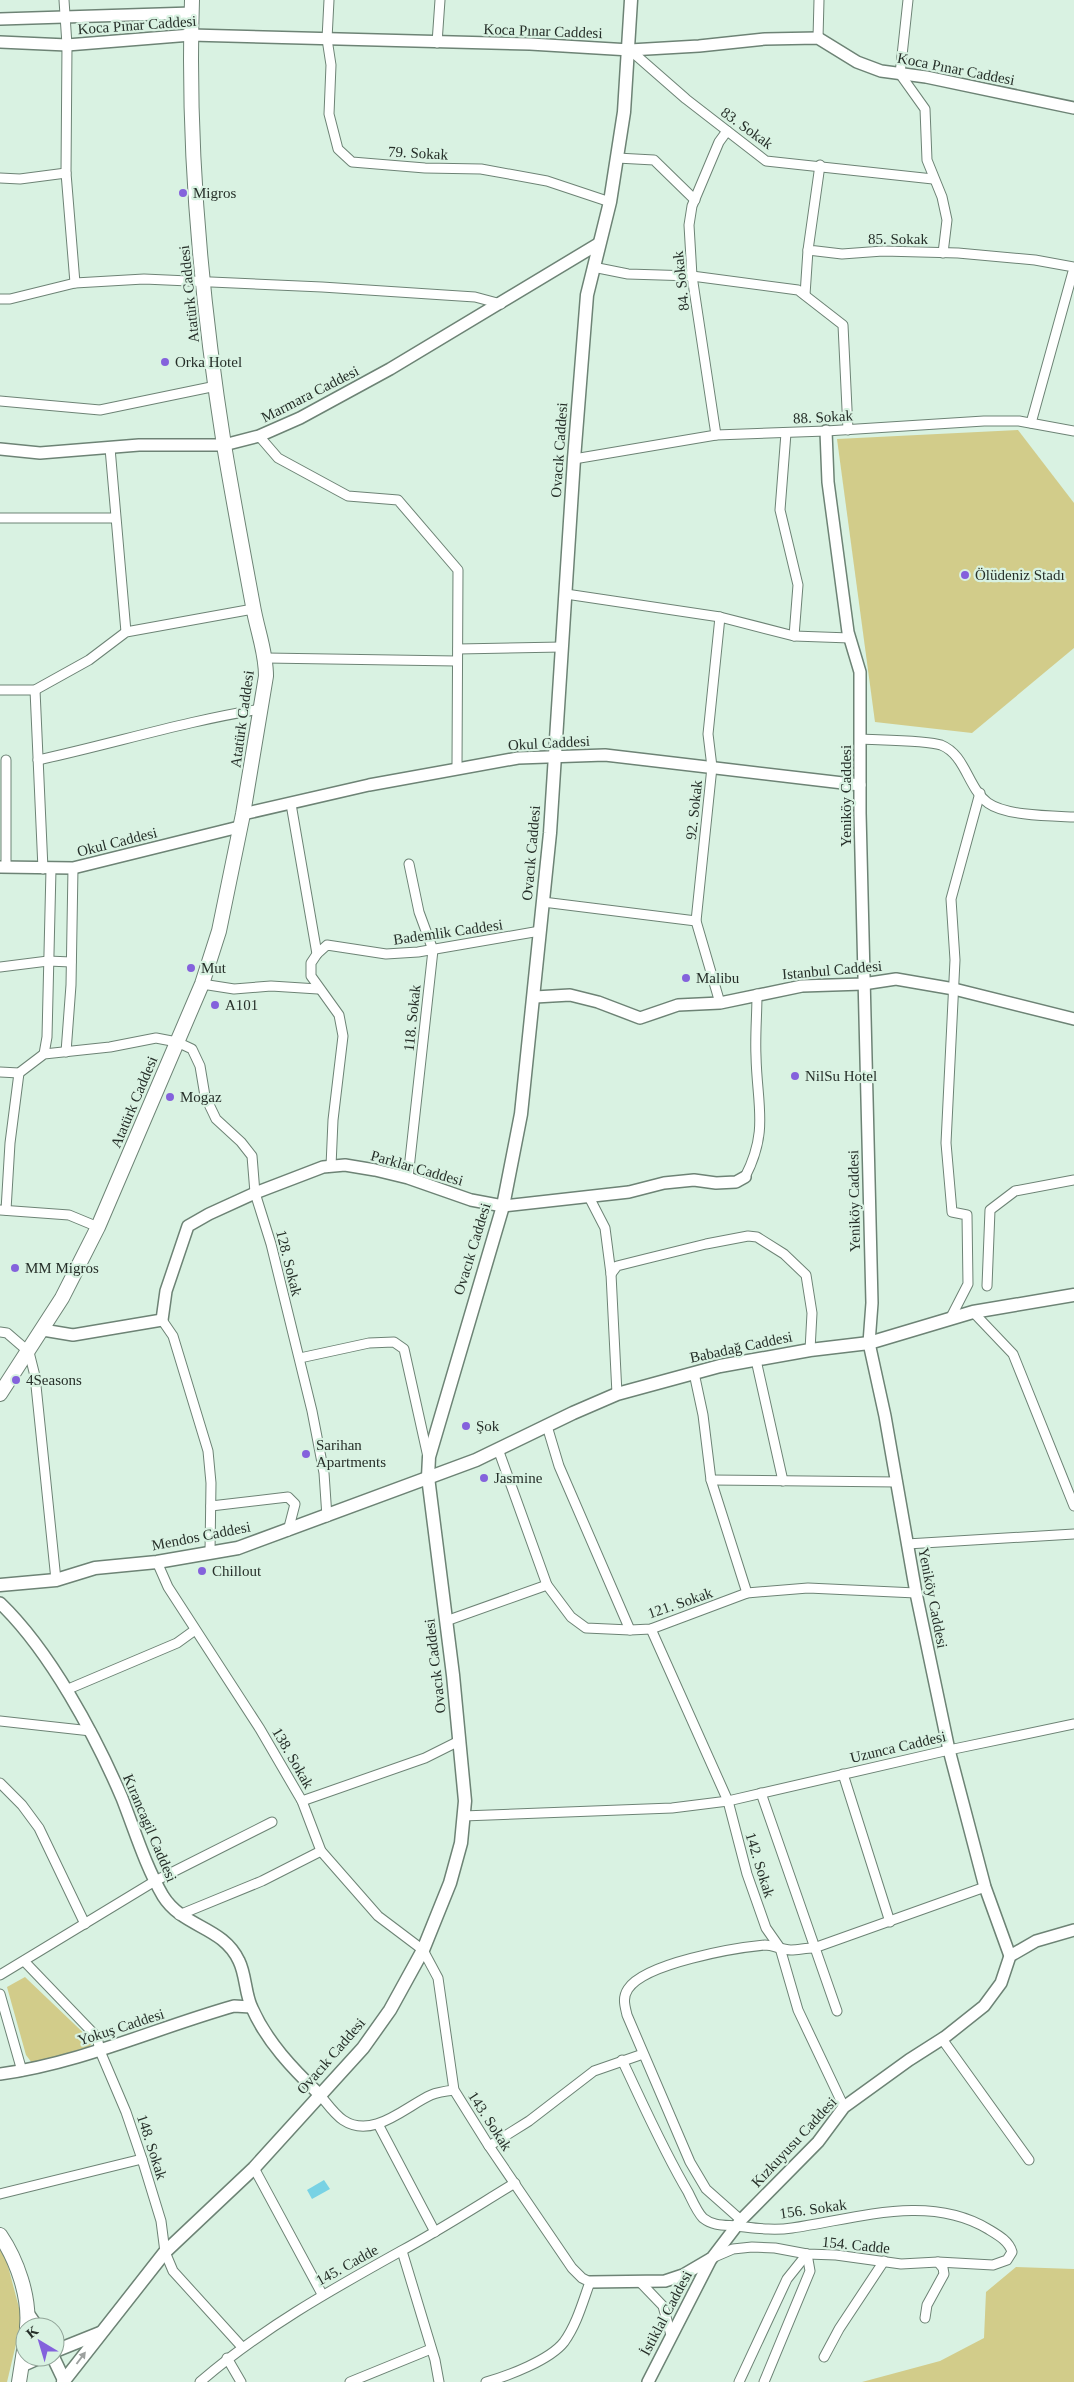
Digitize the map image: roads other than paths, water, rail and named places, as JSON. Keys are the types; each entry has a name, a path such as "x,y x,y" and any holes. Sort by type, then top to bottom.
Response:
{"main road":[{"name":"Ovacık Caddesi","path":"65,2347 100,2333 165,2252 254,2168 319,2094 363,2048 390,2010 423,1950 450,1883 461,1843 464,1801 459,1741 428,1477 428,1457 503,1206 521,1114 535,997 555,756 574,460 587,295 598,244 610,202 624,112 630,50 631,0"},
{"name":"Atatürk Caddesi","path":"0,1394 44,1330 98,1227 202,984 219,931 261,709 266,658 253,609 224,445 202,281 193,145 192,7"},
{"name":"Babadağ Caddesi","path":"428,1477 476,1460 617,1394 694,1373 756,1360 869,1342 973,1312 1074,1295"},
{"name":"Mendos Caddesi","path":"0,1585 56,1580 95,1568 157,1562 238,1548 327,1517 428,1477"},
{"path":"0,2235 13,2258 26,2317"},
{"path":"58,2367 64,2381 100,2333"},
{"path":"19,2382 23,2367"}],"street":[{"path":"64,0 67,45 66,173 74,283"},
{"name":"79. Sokak","path":"329,0 327,39 331,65 329,114 338,149 352,162 425,168 481,169 547,181 610,202"},
{"path":"437,43 440,0"},
{"path":"818,38 819,0"},
{"path":"908,0 900,74 925,109 927,160 942,198 947,220 943,253"},
{"path":"0,19 64,18 192,7"},
{"name":"Koca Pınar Caddesi","path":"0,42 67,45 191,35 530,44 630,50 699,46 766,39 818,38 857,62 881,71 926,77 1073,108"},
{"name":"83. Sokak","path":"630,50 651,70 766,161 820,165 933,179"},
{"name":"84. Sokak","path":"716,435 692,276 690,225 696,200 719,142 727,131"},
{"path":"617,158 654,160 696,200"},
{"path":"805,295 808,250 820,165"},
{"path":"0,178 20,179 66,173"},
{"name":"Marmara Caddesi","path":"0,450 40,453 139,445 224,445 259,436 300,418 390,369 598,244"},
{"name":"85. Sokak","path":"808,250 842,254 883,252 943,253 1036,260 1074,267"},
{"path":"593,267 628,274 692,276 798,290 844,325 848,430"},
{"path":"1031,423 1074,267"},
{"path":"0,299 10,299 74,283 144,279 322,287 474,297 501,304"},
{"path":"0,401 100,410 216,386"},
{"name":"88. Sokak","path":"574,460 716,435 848,430 984,421 1031,423 1074,431"},
{"name":"Yeniköy Caddesi","path":"826,431 828,482 850,638 860,672 860,785 872,1303 869,1342 897,1482 916,1594 950,1750 986,1887 1010,1956"},
{"path":"786,433 780,510 798,585 794,636"},
{"path":"259,436 278,458 348,496 398,500 458,570 458,649 456,661 457,767"},
{"path":"110,448 126,632"},
{"path":"0,518 115,518"},
{"path":"566,594 720,617 794,636 850,638"},
{"path":"0,690 35,690 89,660 126,632 253,609"},
{"name":"92. Sokak","path":"720,617 708,734 712,767 696,921 720,1003"},
{"path":"458,649 562,647"},
{"path":"266,658 456,661"},
{"path":"35,690 38,760 47,869 47,1036 44,1054"},
{"path":"38,760 217,716 261,709"},
{"path":"861,739 940,745 956,754 988,803 1016,813 1074,818"},
{"name":"Okul Caddesi","path":"3,867 73,868 241,821 291,804 369,785 457,767 518,758 605,755 860,785"},
{"path":"3,867 6,760"},
{"path":"950,1318 968,1284 967,1215 952,1212 946,1143 955,960 950,899 980,793"},
{"path":"291,804 317,954 311,963 311,976 339,1015 343,1036 333,1120 331,1166"},
{"name":"118. Sokak","path":"408,1178 433,950 419,912 410,864"},
{"path":"66,1052 71,962 73,868"},
{"path":"543,902 696,921"},
{"name":"Bademlik Caddesi","path":"317,954 328,945 386,954 433,950 540,931"},
{"path":"0,967 48,961 71,962"},
{"name":"Istanbul Caddesi","path":"535,997 570,995 598,1002 640,1018 678,1005 720,1003 802,986 864,984 896,978 954,989 1074,1019"},
{"path":"202,984 234,989 271,986 318,988"},
{"path":"745,1177 754,1160 762,1124 756,1057 757,994"},
{"path":"98,1227 69,1215 3,1210 5,1144 19,1074 44,1054 156,1038 177,1042"},
{"name":"128. Sokak","path":"177,1042 192,1050 200,1066 205,1096 216,1119 241,1142 252,1156 255,1193 271,1244 300,1358 324,1473 327,1517"},
{"path":"0,1072 19,1074"},
{"name":"Parklar Caddesi","path":"162,1320 166,1291 188,1226 255,1193 323,1167 345,1165 408,1178 471,1200 503,1206 629,1192 664,1183 694,1180 716,1184 736,1182 745,1177"},
{"path":"987,1286 990,1210 1015,1191 1074,1180"},
{"path":"589,1197 605,1228 611,1274 617,1394"},
{"path":"611,1274 617,1266 706,1244 748,1236 757,1237 784,1254 806,1275 812,1314 810,1350"},
{"path":"973,1312 1013,1354 1074,1506"},
{"path":"44,1330 73,1334 162,1320 173,1336 208,1451 211,1506 210,1552"},
{"path":"0,1332 7,1333 29,1352 34,1376 56,1580"},
{"path":"300,1358 369,1343 394,1342 404,1349 428,1457"},
{"path":"756,1360 783,1481"},
{"path":"694,1373 703,1415 711,1480 747,1593"},
{"path":"546,1426 559,1466 630,1630"},
{"name":"121. Sokak","path":"498,1449 547,1585 571,1617 586,1628 651,1629 747,1593 808,1588 916,1594"},
{"path":"711,1480 897,1482"},
{"path":"211,1506 288,1497 294,1504 288,1531"},
{"path":"907,1544 1074,1534"},
{"name":"138. Sokak","path":"157,1562 168,1587 260,1729 302,1801 321,1851 378,1916 423,1950"},
{"path":"446,1621 547,1585"},
{"name":"Kırancagil Caddesi","path":"0,1603 31,1639 91,1730 107,1763 155,1881 164,1898 179,1915 211,1931 230,1947 240,1961 251,2007 264,2030 289,2066 319,2094"},
{"name":"142. Sokak","path":"651,1629 728,1801 747,1874 766,1928 780,1948 798,2010 844,2107"},
{"path":"66,1690 177,1643 195,1630"},
{"path":"0,1721 91,1730"},
{"name":"Uzunca Caddesi","path":"463,1816 672,1808 728,1801 950,1750 1074,1724"},
{"path":"302,1801 425,1758 459,1741"},
{"path":"843,1774 890,1922"},
{"path":"0,1783 22,1805 39,1828 85,1924"},
{"path":"761,1793 814,1948 838,2011"},
{"path":"0,1975 155,1881 272,1822"},
{"path":"179,1915 262,1881 321,1851"},
{"path":"739,2223 706,2189 690,2162 627,2015 624,2000 628,1990 640,1978 656,1970 708,1955 758,1946 790,1950 814,1948 986,1887"},
{"path":"1010,1956 1036,1941 1074,1930"},
{"name":"143. Sokak","path":"423,1950 438,1978 454,2090 489,2146 572,2268 582,2278 590,2282"},
{"name":"Kızkuyusu Caddesi","path":"590,2282 665,2281 683,2275 712,2258 739,2223 818,2142 844,2107 909,2060 942,2039 984,2006 1001,1983 1010,1956"},
{"name":"148. Sokak","path":"24,1961 97,2037 100,2051 126,2112 142,2159 161,2221 165,2252 173,2271 242,2347"},
{"path":"0,1994 22,2071"},
{"name":"Yokuş Caddesi","path":"0,2074 22,2071 100,2051 234,2006 251,2007"},
{"path":"942,2039 1030,2160"},
{"path":"489,2146 528,2121 587,2075 622,2060 643,2054"},
{"name":"156. Sokak","path":"622,2060 671,2163 702,2217 717,2225 739,2223 756,2230 791,2228 884,2212 925,2210 957,2215 982,2225 1005,2240 1012,2252 1007,2260 993,2265 938,2262"},
{"path":"319,2094 343,2120 357,2125 378,2124 430,2095 454,2090"},
{"path":"378,2124 435,2232"},
{"path":"0,2194 142,2159"},
{"path":"254,2168 322,2294"},
{"name":"145. Cadde","path":"200,2382 242,2347 322,2294 435,2232 515,2183"},
{"name":"154. Cadde","path":"712,2258 734,2249 752,2247 775,2248 807,2254 836,2255 901,2264 938,2262"},
{"path":"402,2250 432,2350 439,2382"},
{"path":"739,2382 787,2279 807,2254"},
{"path":"764,2382 810,2271 807,2254"},
{"name":"İstiklal Caddesi","path":"648,2382 712,2258"},
{"path":"824,2357 839,2329 884,2261"},
{"path":"925,2318 927,2305 944,2274 943,2268 938,2262"},
{"path":"486,2382 510,2375 534,2364 563,2344 572,2330 590,2282"},
{"path":"640,2282 662,2306 671,2335"},
{"path":"350,2382 432,2350"},
{"path":"227,2358 241,2382"}],"water":[{"path":"324,2180 330,2189 312,2199 307,2190"}],"place":[{"name":"Migros","path":"183,193"},
{"name":"Orka Hotel","path":"165,362"},
{"name":"Ölüdeniz Stadı","path":"965,575"},
{"name":"Mut","path":"191,968"},
{"name":"Malibu","path":"686,978"},
{"name":"A101","path":"215,1005"},
{"name":"NilSu Hotel","path":"795,1076"},
{"name":"Mogaz","path":"170,1097"},
{"name":"MM Migros","path":"15,1268"},
{"name":"4Seasons","path":"16,1380"},
{"name":"Şok","path":"466,1426"},
{"name":"Sarihan Apartments","path":"306,1454"},
{"name":"Jasmine","path":"484,1478"},
{"name":"Chillout","path":"202,1571"}]}
